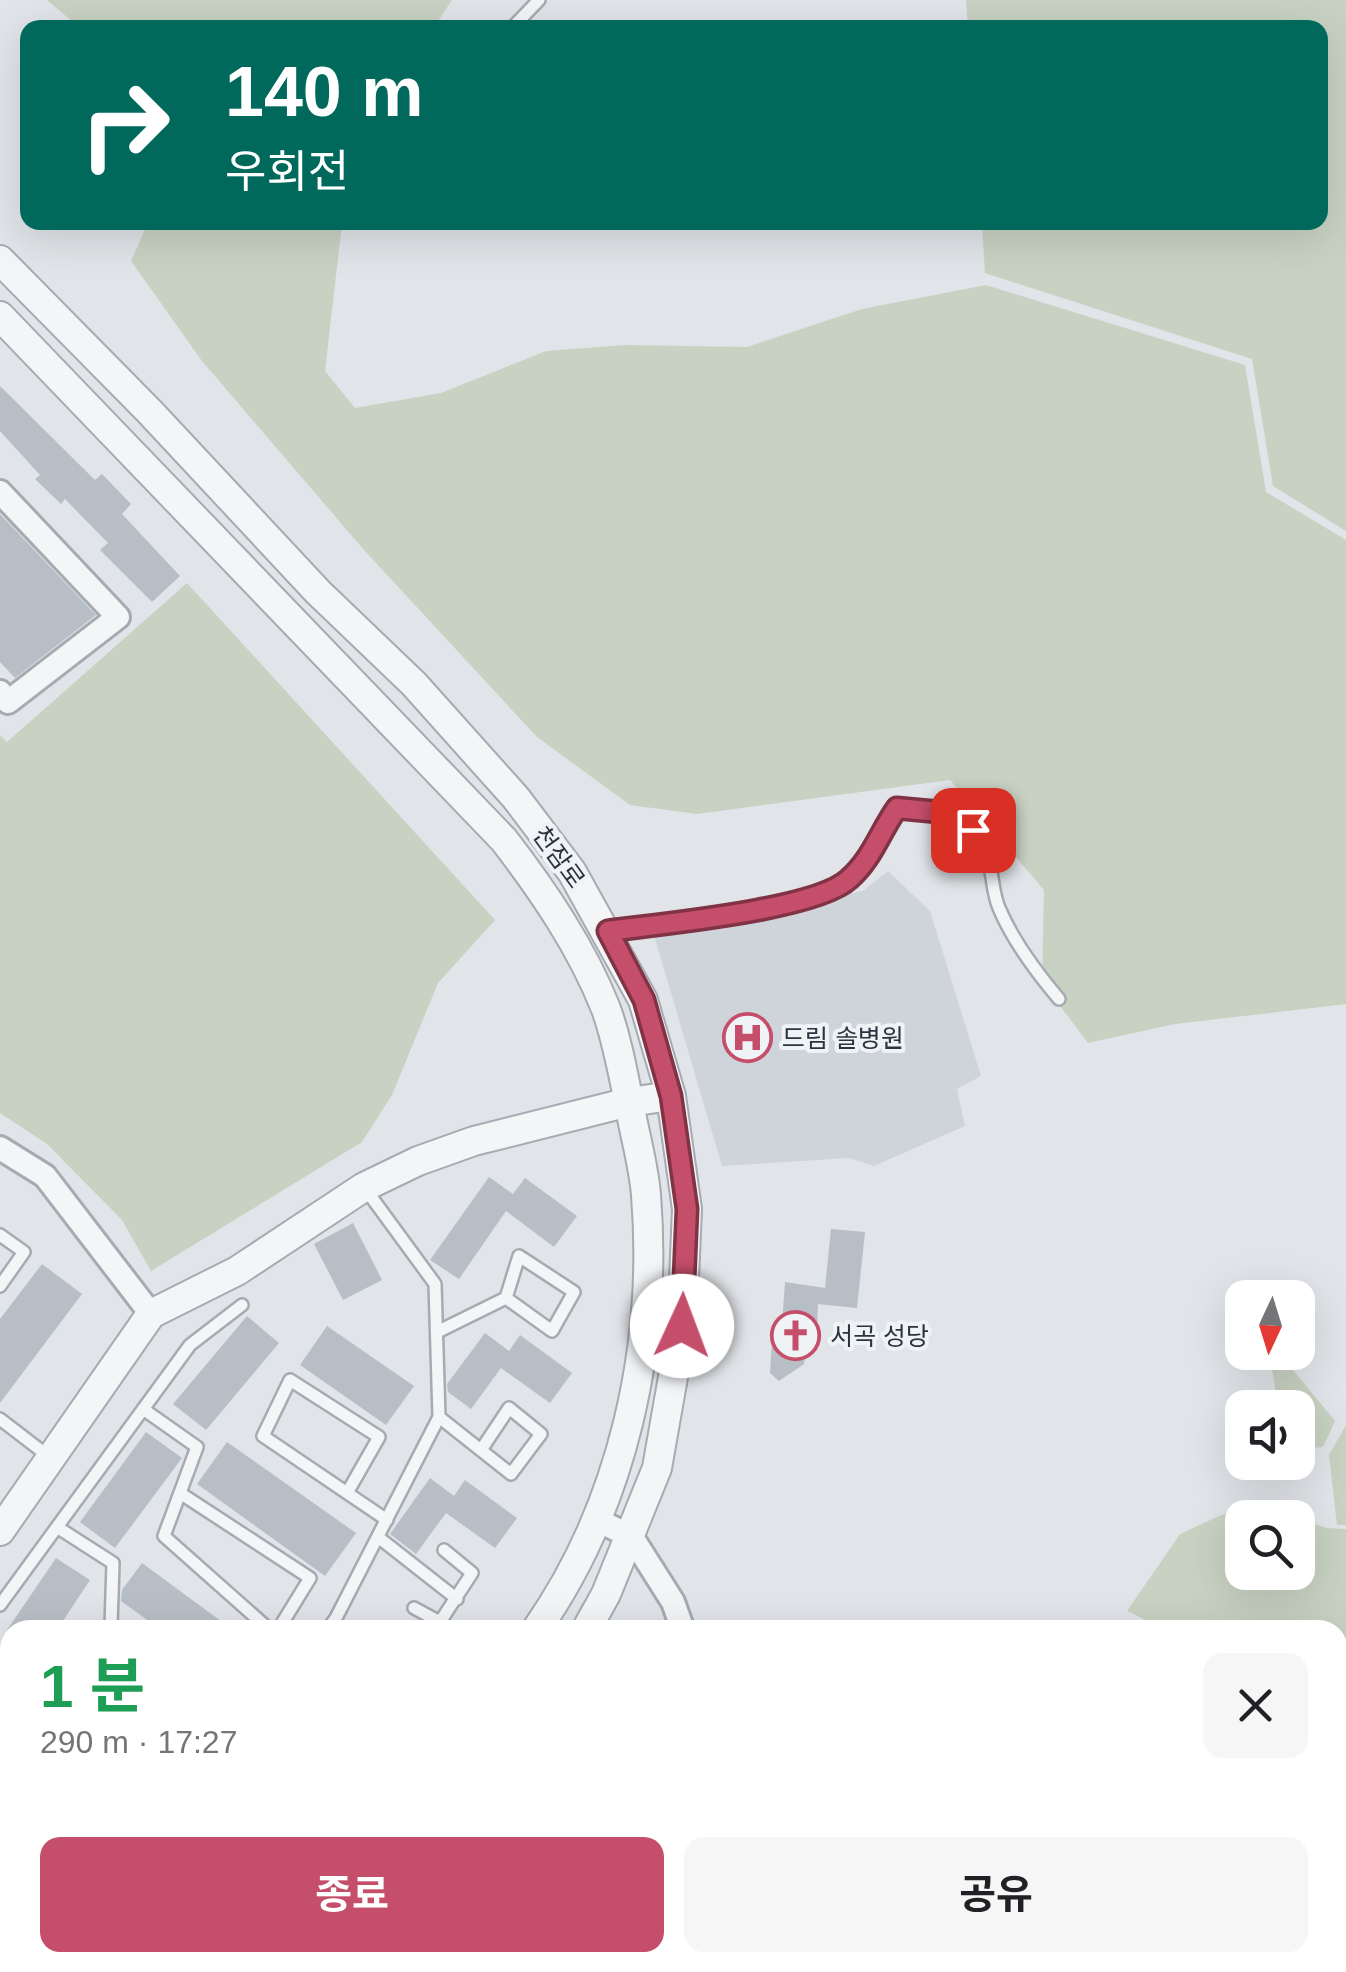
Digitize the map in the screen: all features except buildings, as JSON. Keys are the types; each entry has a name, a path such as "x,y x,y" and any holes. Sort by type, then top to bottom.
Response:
{"street":[{"name":"천잠로","path":"0,260 150,412 318,592 414,684 527,813 572,872 644,1000 671,1096 687,1209 682,1326 657,1468 592,1620"},
{"name":"천잠로","path":"0,316 504,840 545,894 606,1010 646,1192 645,1330 629,1420 597,1520 564,1591 543,1620"},
{"path":"0,492 118,618 8,702 0,692"},
{"path":"0,1532 151,1314 237,1270 364,1187 418,1160 474,1140 629,1102 671,1096"},
{"path":"0,1148 45,1176 151,1314"},
{"path":"597,1520 630,1536 673,1602 680,1620"}],"lane":[{"path":"520,20 539,0"},
{"path":"608,931 720,916 826,894 847,882 872,854 897,808 939,812 973,830 987,852 998,906 1035,970 1059,999"},
{"path":"334,1620 439,1417 435,1284 364,1187"},
{"path":"0,1235 24,1252 0,1286"},
{"path":"436,1332 506,1298 519,1256 574,1292 552,1332 506,1298"},
{"path":"0,1605 190,1345 242,1305"},
{"path":"348,1493 378,1438 290,1380 264,1436 387,1520"},
{"path":"439,1417 511,1474 541,1434 508,1408 481,1450"},
{"path":"143,1409 197,1447 164,1536 262,1620"},
{"path":"0,1420 52,1459"},
{"path":"180,1493 310,1578 281,1620"},
{"path":"56,1527 113,1563 112,1620"},
{"path":"378,1536 456,1599"},
{"path":"441,1620 472,1573 444,1550"},
{"path":"414,1608 436,1620"}],"shaded area":[{"path":"888,871 930,911 981,1076 957,1089 965,1126 874,1166 849,1158 722,1166 654,935 863,891"}],"green space":[{"path":"47,0 452,0 439,20 71,20"},
{"path":"966,0 1346,0 1346,531 1273,486 1252,359 985,273 982,230 1328,230 1328,20 967,20"},
{"path":"145,230 341,230 325,371 355,408 441,393 546,351 626,345 747,347 862,309 986,285 1245,365 1266,492 1346,540 1346,1004 1175,1024 1088,1043 1042,982 1044,890 950,780 697,814 630,805 537,737 364,550 202,361 131,261"},
{"path":"187,583 495,920 438,983 392,1095 362,1142 151,1271 122,1220 47,1144 0,1113 0,735 7,742"},
{"path":"1272,1370 1293,1370 1309,1390 1275,1390"},
{"path":"1315,1397 1335,1421 1323,1447 1315,1448"},
{"path":"1346,1425 1346,1525 1337,1525 1329,1455"},
{"path":"1225,1513 1225,1590 1315,1590 1315,1524 1346,1529 1346,1620 1145,1620 1127,1611 1180,1534"}],"place":[{"name":"드림 솔병원","path":"747,1038"},
{"name":"서곡 성당","path":"795,1336"}],"route":[{"path":"682,1326 687,1209 671,1096 644,1000 608,931 720,916 826,894 847,882 872,854 897,808 939,812 973,830"}]}
